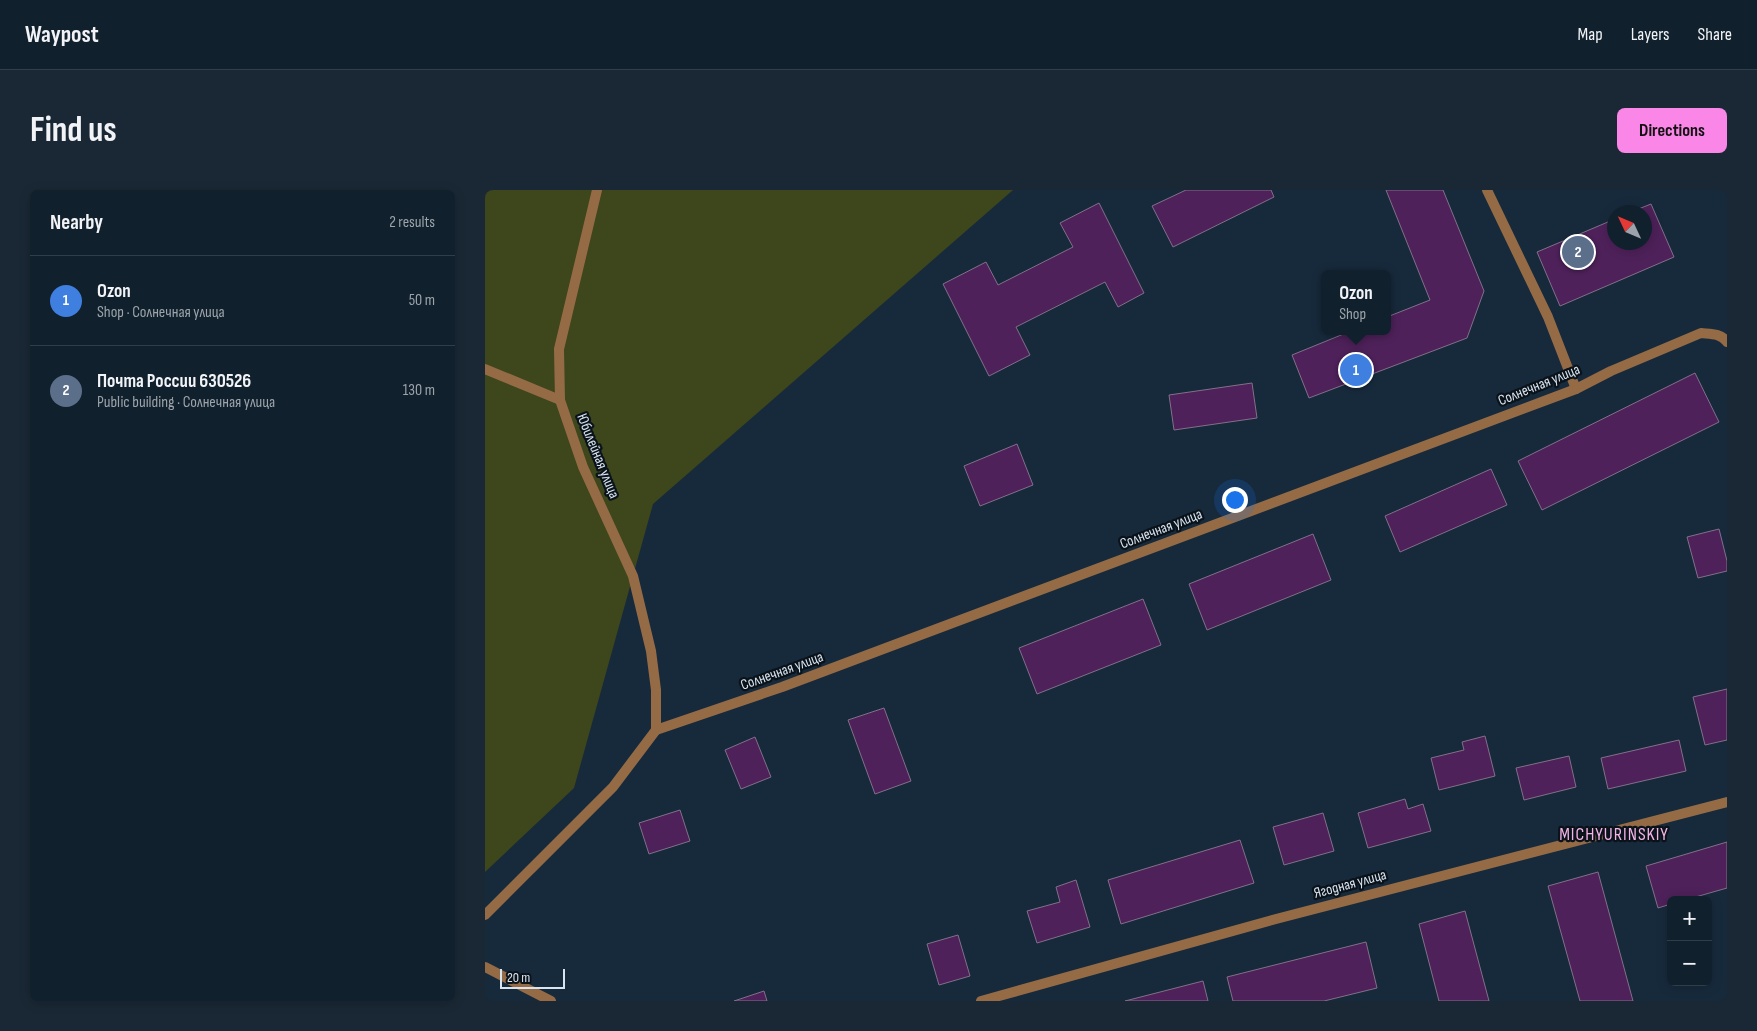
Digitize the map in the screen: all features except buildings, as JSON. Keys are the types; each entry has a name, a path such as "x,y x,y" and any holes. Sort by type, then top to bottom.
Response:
{"street":[{"name":"Юбилейная улица","path":"597,190 559,349 560,400 583,467 633,576 651,650 656,690 656,730"},
{"path":"1487,190 1548,317 1576,389"},
{"name":"Солнечная улица","path":"656,730 782,688 1576,389 1611,371 1701,334 1713,334 1725,338 1727,342"},
{"path":"485,369 560,400"},
{"path":"485,916 613,787 656,730"},
{"name":"Ягодная улица","path":"981,1001 1276,919 1727,802"},
{"path":"485,967 551,1001"}],"green space":[{"path":"485,190 1013,190 653,504 574,788 485,872"}],"place":[{"name":"Почта России 630526","path":"1578,252"},
{"name":"Ozon","path":"1356,370"}],"district":[{"name":"MICHYURINSKIY","path":"1614,834"}]}
